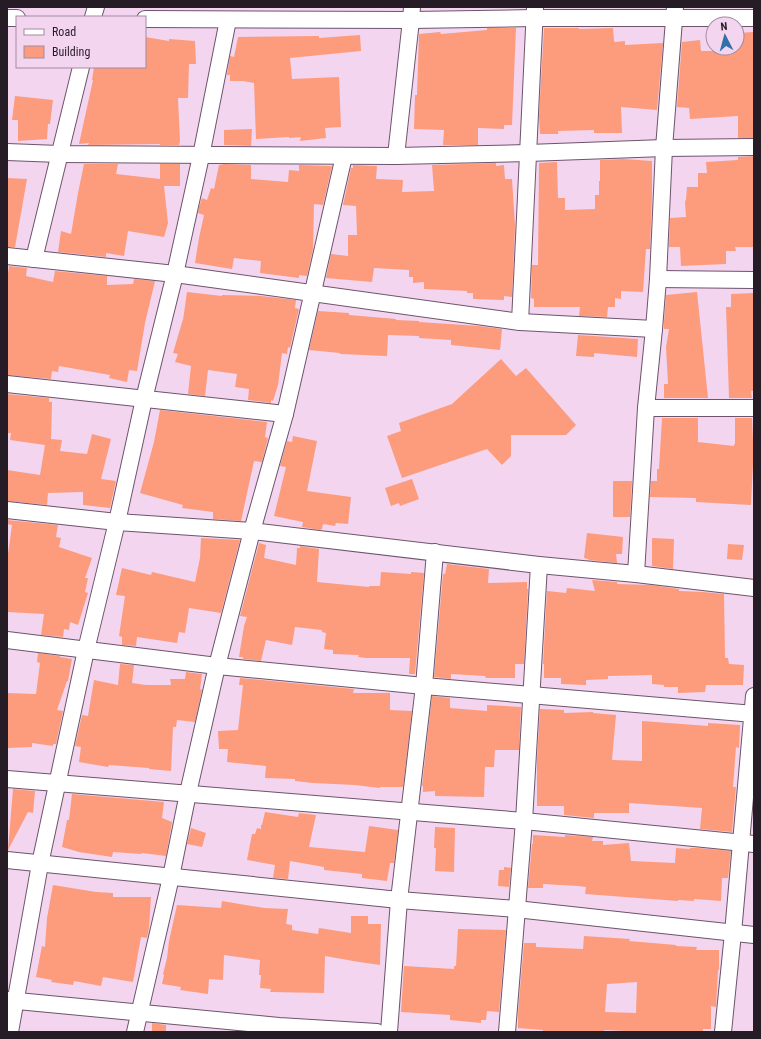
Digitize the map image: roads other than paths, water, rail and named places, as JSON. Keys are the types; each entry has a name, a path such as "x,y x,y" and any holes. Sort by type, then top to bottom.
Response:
{"street":[{"path":"520,322 535,12"},
{"path":"146,19 228,20 412,14 535,12 674,12 754,18"},
{"path":"636,574 646,408 658,279 664,148 674,12"},
{"path":"396,156 412,14"},
{"path":"10,1032 12,1001 86,650 117,522 144,399 175,274 201,156 228,20"},
{"path":"34,258 81,68"},
{"path":"7,152 201,156 396,156 664,148 754,147"},
{"path":"135,1032 171,877 188,793 217,666 252,531 285,414 344,156"},
{"path":"7,256 175,274 520,322 654,329"},
{"path":"658,279 754,280"},
{"path":"7,384 285,414"},
{"path":"646,408 754,408"},
{"path":"7,510 117,522 252,531 540,565 636,574 754,588"},
{"path":"389,1032 399,900 424,686 435,552"},
{"path":"507,1032 524,821 540,565"},
{"path":"7,640 217,666 424,686 753,714"},
{"path":"724,1032 733,933 748,843 754,696"},
{"path":"7,779 524,821 748,843"},
{"path":"7,860 754,935"},
{"path":"12,1001 140,1012 278,1029 377,1032"}]}
